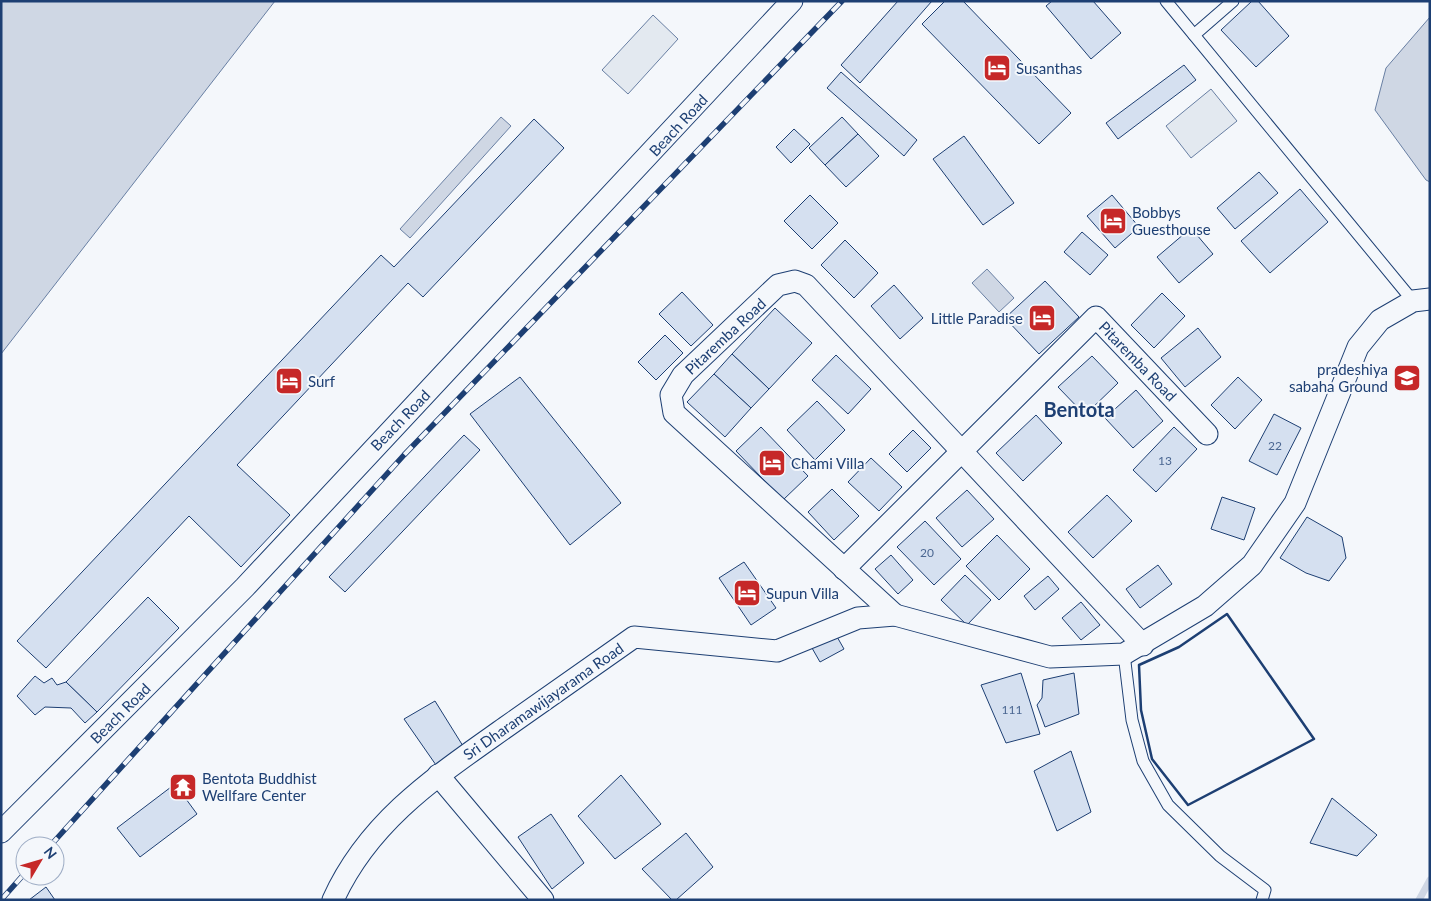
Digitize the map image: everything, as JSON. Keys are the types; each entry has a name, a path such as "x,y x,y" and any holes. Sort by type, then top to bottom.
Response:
{"street":[{"name":"Beach Road","path":"1,832 245,587 792,1"},
{"name":"Pitaremba Road","path":"895,615 674,414 671,395 682,375 778,285 795,281 806,285 1143,645"},
{"name":"Sri Dharamawijayarama Road","path":"333,900 341,881 380,826 438,775 634,637 777,651 858,618 895,615 1050,657 1124,654 1143,645 1205,606 1252,565 1295,502 1358,347 1380,320 1421,300"},
{"name":"Pitaremba Road","path":"844,569 1096,317 1207,434"},
{"path":"438,775 543,900"}],"lane":[{"path":"1166,1 1421,300"},
{"path":"1194,36 1233,1"},
{"path":"1124,654 1132,720 1143,761 1168,805 1220,856 1264,890 1262,900"}],"shaded area":[{"path":"1,1 275,1 1,354"},
{"path":"653,15 678,39 628,94 602,70"},
{"path":"1430,17 1430,182 1426,180 1375,110 1386,68"},
{"path":"1211,89 1237,121 1191,158 1166,126"},
{"path":"501,117 511,126 410,238 400,229"},
{"path":"987,269 1014,298 999,312 972,283"}],"building":[{"path":"898,1 932,1 860,83 841,65"},
{"name":"Susanthas","path":"945,1 963,1 1071,113 1039,144 922,24"},
{"path":"1052,1 1093,1 1121,33 1091,59 1046,6"},
{"path":"1252,1 1258,1 1289,36 1256,67 1221,30"},
{"path":"1184,65 1196,80 1118,139 1106,123"},
{"path":"841,72 917,140 904,156 827,88"},
{"path":"842,117 858,134 825,165 809,148"},
{"name":"Surf","path":"534,119 564,148 423,297 408,283 237,465 290,515 241,567 189,516 46,668 17,641 381,255 394,267"},
{"path":"794,129 810,144 791,163 776,147"},
{"path":"858,134 879,156 846,187 825,165"},
{"path":"964,136 1014,203 983,225 933,159"},
{"path":"1259,172 1278,193 1235,229 1217,208"},
{"path":"1300,189 1328,222 1270,273 1241,241"},
{"path":"810,195 838,223 812,249 784,221"},
{"name":"Bobbys Guesthouse","path":"1112,195 1139,227 1115,248 1087,216"},
{"path":"1191,228 1213,254 1179,283 1157,257"},
{"path":"1082,232 1108,255 1090,275 1064,252"},
{"path":"845,240 878,273 854,298 821,265"},
{"name":"Little Paradise","path":"1045,281 1079,317 1039,354 1005,318"},
{"path":"894,285 923,318 900,339 871,306"},
{"path":"682,292 713,325 691,346 659,314"},
{"path":"1162,293 1185,316 1154,348 1131,325"},
{"path":"775,308 812,343 769,389 732,354"},
{"path":"1198,328 1221,357 1185,387 1161,358"},
{"path":"665,335 683,353 656,380 638,362"},
{"path":"732,354 769,389 751,408 714,374"},
{"path":"836,355 871,389 848,414 812,380"},
{"path":"1092,356 1118,383 1085,415 1058,387"},
{"path":"714,374 751,408 725,437 687,402"},
{"path":"520,377 621,503 570,545 470,414"},
{"path":"1238,377 1262,400 1235,429 1211,405"},
{"path":"1136,390 1163,421 1133,448 1105,418"},
{"path":"817,401 845,430 815,460 787,430"},
{"path":"1274,414 1301,428 1277,475 1249,461"},
{"path":"1036,415 1062,443 1023,481 996,453"},
{"name":"Chami Villa","path":"761,427 808,476 783,500 736,451"},
{"path":"1174,427 1197,449 1156,492 1133,470"},
{"path":"913,430 931,448 907,472 889,454"},
{"path":"464,435 480,450 345,592 329,577"},
{"path":"871,458 902,487 879,511 848,482"},
{"path":"832,489 859,516 834,540 808,512"},
{"path":"967,490 994,519 962,547 936,518"},
{"path":"1107,495 1132,521 1093,558 1068,532"},
{"path":"1222,497 1255,508 1244,540 1211,529"},
{"path":"1307,517 1342,537 1346,558 1329,581 1306,573 1280,558"},
{"path":"925,521 961,559 934,585 897,547"},
{"path":"997,535 1030,569 999,600 966,566"},
{"path":"891,555 913,580 898,594 875,569"},
{"name":"Supun Villa","path":"744,562 776,608 751,625 719,578"},
{"path":"1158,565 1172,584 1140,608 1126,589"},
{"path":"965,575 991,600 967,625 941,600"},
{"path":"1048,576 1059,589 1035,610 1024,596"},
{"path":"148,597 179,628 97,712 66,682"},
{"path":"1081,602 1100,625 1081,640 1062,618"},
{"path":"836,635 844,649 820,662 812,648"},
{"path":"1021,673 1040,734 1006,743 981,685"},
{"path":"1074,673 1079,714 1045,727 1037,705 1042,698 1043,680"},
{"path":"35,676 44,683 52,678 57,685 66,682 97,712 85,723 71,708 45,707 35,715 17,696"},
{"path":"435,701 463,746 436,765 404,719"},
{"path":"1071,751 1091,812 1057,831 1034,771"},
{"path":"621,775 661,824 615,859 578,816"},
{"path":"175,784 197,814 140,857 117,828"},
{"path":"1332,798 1377,835 1357,856 1310,843"},
{"path":"551,814 584,863 552,889 518,837"},
{"path":"686,833 713,867 676,900 672,900 642,869"},
{"path":"46,887 55,900 29,900"}],"waterway":[{"path":"1419,900 1430,880"}],"railway":[{"path":"59,836 404,455 842,1"},
{"path":"1,900 15,884"}],"wall":[{"path":"1227,614 1314,739 1188,805 1152,759 1141,710 1139,665 1179,647 1227,614"}],"place":[{"name":"Susanthas","path":"997,68"},
{"name":"Bobbys Guesthouse","path":"1113,221"},
{"name":"Little Paradise","path":"1042,318"},
{"name":"pradeshiya sabaha Ground","path":"1407,378"},
{"name":"Surf","path":"289,381"},
{"name":"Chami Villa","path":"772,463"},
{"name":"Supun Villa","path":"747,593"},
{"name":"Bentota Buddhist Wellfare Center","path":"183,787"}],"district":[{"name":"Bentota","path":"1079,409"}]}
